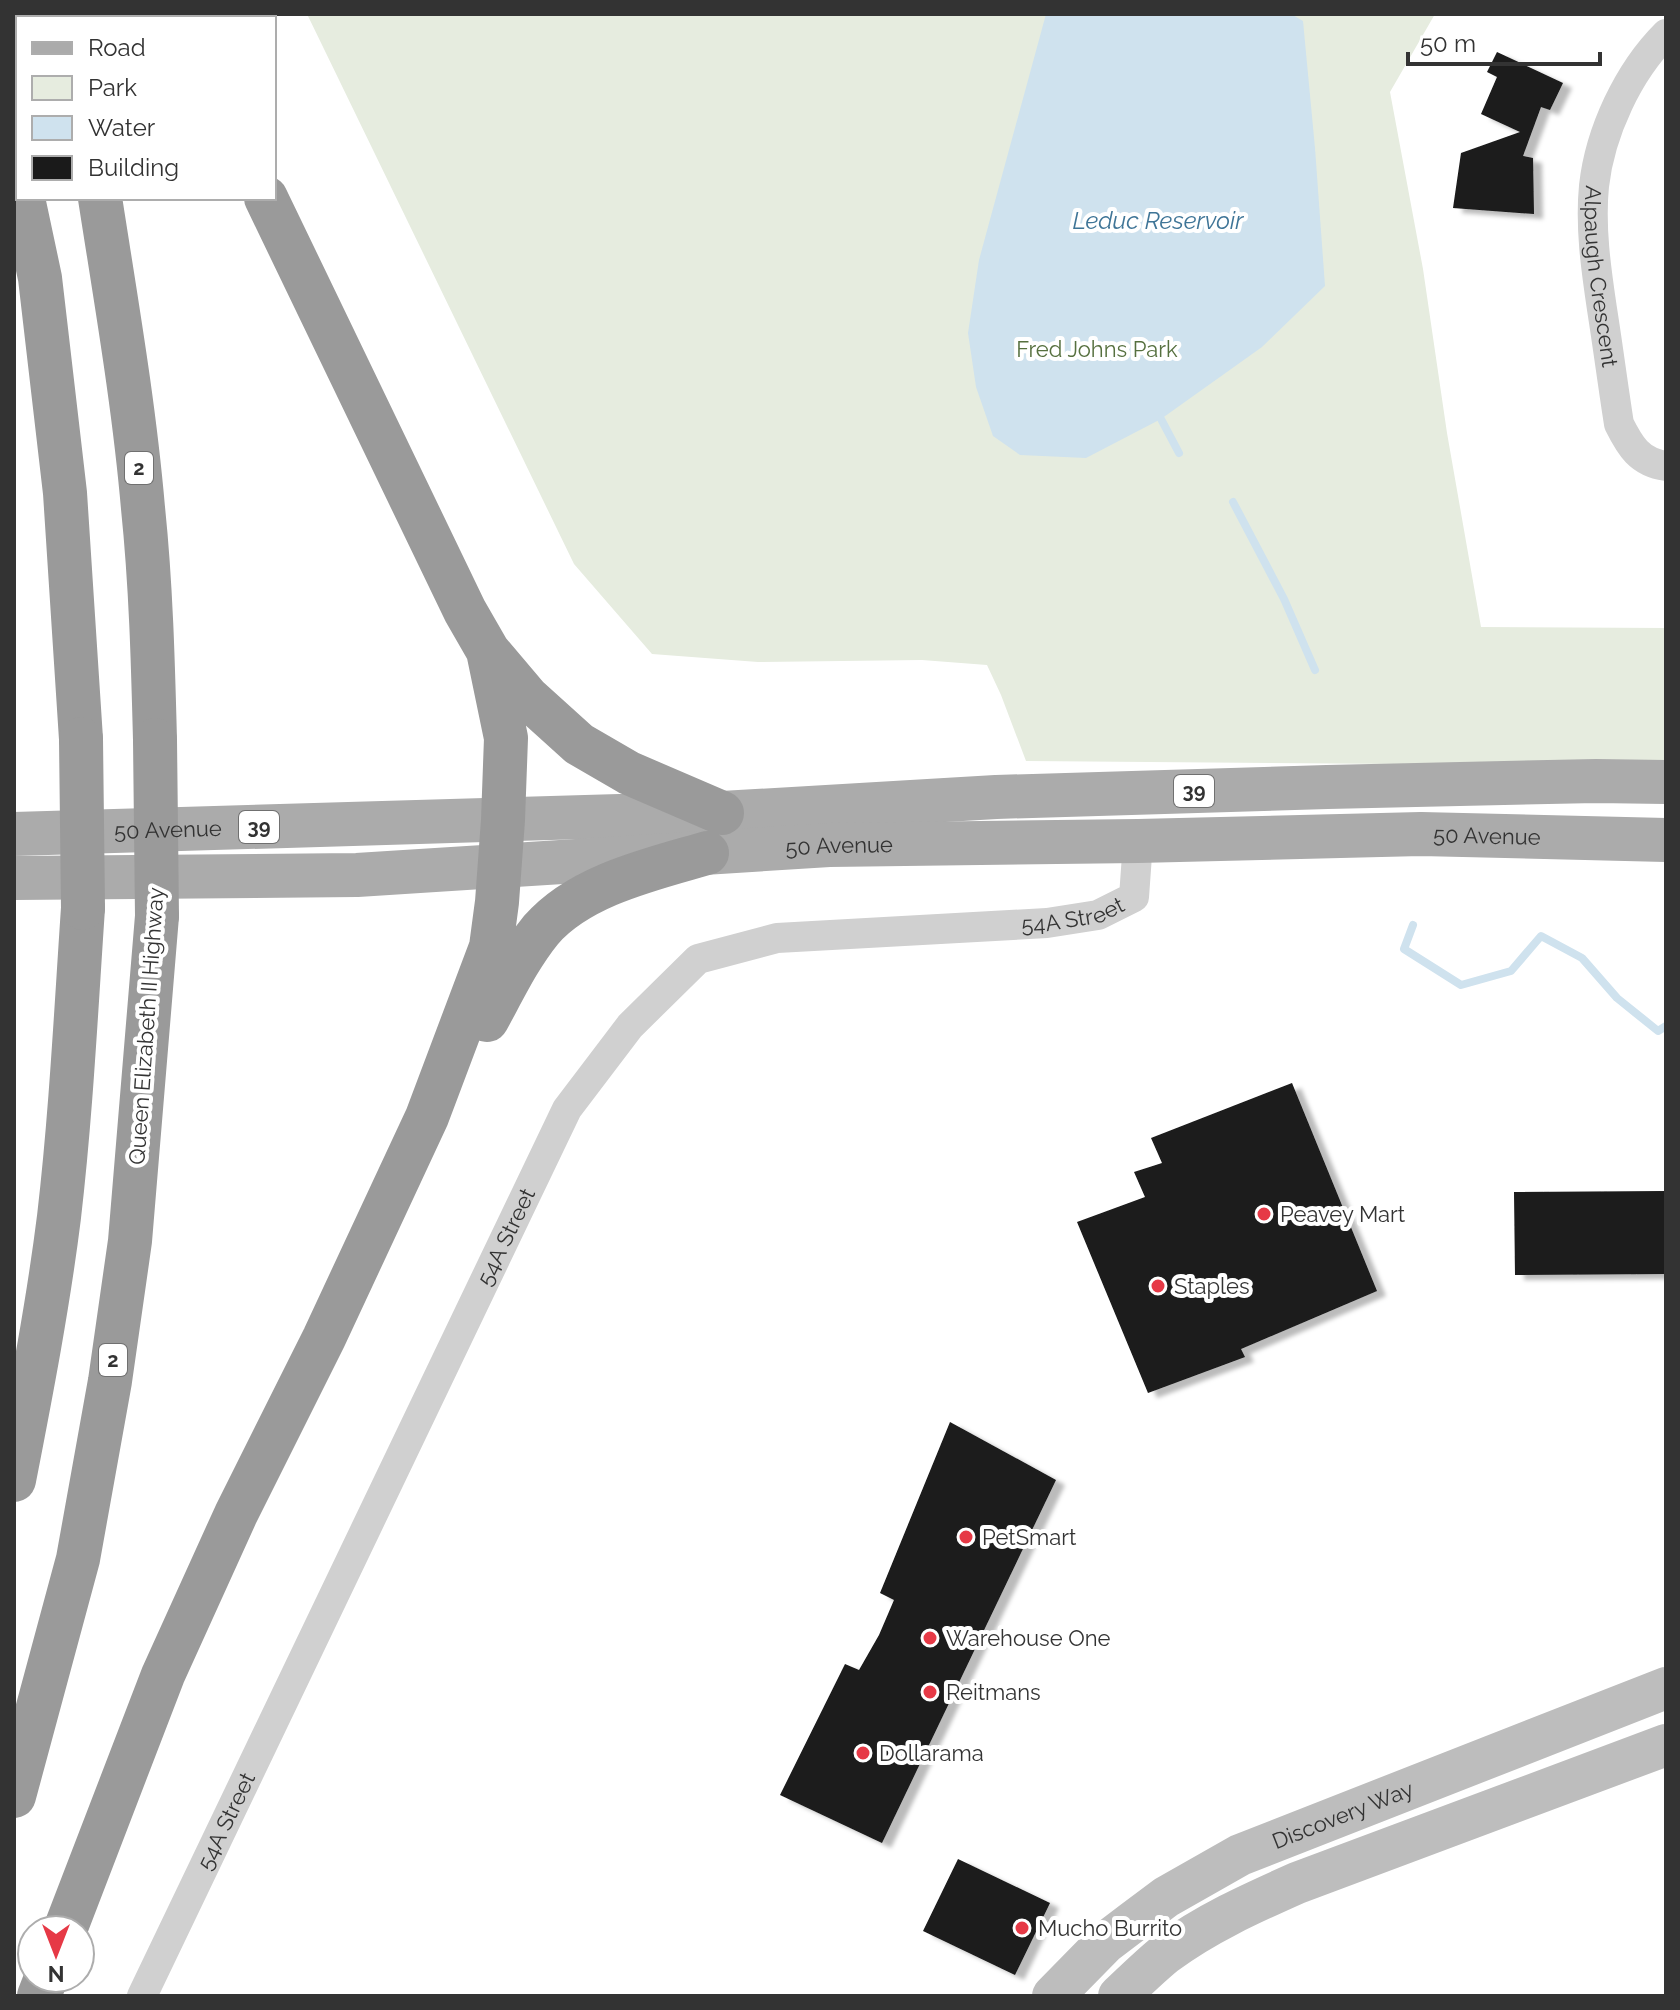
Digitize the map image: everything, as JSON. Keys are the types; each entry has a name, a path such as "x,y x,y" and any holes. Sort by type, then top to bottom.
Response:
{"highway":[{"path":"14,1480 34,1377 58,1218 72,1078 83,908 81,739 65,493 40,278 23,200"},
{"name":"Queen Elizabeth II Highway","path":"14,1796 78,1559 110,1381 130,1241 157,916 153,638 143,507 100,200"},
{"path":"267,200 465,611 488,651 527,697 579,744 629,773 722,813"},
{"path":"71,1914 168,1664 236,1514 324,1338 427,1117 491,947 503,820 506,738 488,651"},
{"path":"427,1117 470,1050 523,954 543,928 569,906 623,878 707,853"}],"main road":[{"name":"50 Avenue","path":"14,834 722,813 1026,796 1342,786 1666,782"},
{"path":"265,876 471,851 492,836 503,820"},
{"name":"50 Avenue","path":"14,878 357,875 829,845 1421,834 1666,840"}],"street":[{"name":"Alpaugh Crescent","path":"1666,34 1651,49 1625,89 1603,144 1594,187 1596,267 1619,424 1631,447 1643,458 1666,466"},
{"name":"54A Street","path":"142,1996 567,1109 630,1026 698,959 777,938 1047,923 1098,915 1134,897 1138,841"},
{"name":"Discovery Way","path":"1053,1996 1105,1943 1134,1921 1166,1897 1240,1855 1666,1688"},
{"path":"1119,1996 1167,1953 1215,1922 1297,1883 1666,1745"}],"green space":[{"name":"Fred Johns Park","path":"307,14 1435,14 1390,92 1423,269 1447,433 1481,627 1666,628 1666,766 1026,761 987,665 922,660 758,662 652,654 574,564"}],"water":[{"name":"Leduc Reservoir","path":"1046,14 1291,14 1303,21 1315,148 1325,286 1262,347 1161,419 1086,458 1020,455 993,436 976,387 968,333 979,260"}],"building":[{"path":"1497,52 1563,83 1550,110 1541,107 1523,156 1533,158 1534,214 1453,208 1461,153 1520,132 1481,114 1497,77 1487,72"},
{"name":"Peavey Mart","path":"1292,1083 1377,1291 1241,1349 1245,1357 1148,1393 1077,1222 1145,1197 1134,1172 1162,1163 1151,1138"},
{"path":"1666,1191 1666,1274 1515,1275 1514,1192"},
{"path":"950,1422 1056,1480 882,1843 780,1795 845,1664 859,1670 879,1635 894,1600 880,1593"},
{"path":"958,1859 1050,1903 1015,1975 923,1931"}],"waterway":[{"path":"1161,419 1179,453"},
{"path":"1233,502 1284,599 1315,670"},
{"path":"1413,925 1404,949 1461,985 1511,971 1541,936 1582,958 1617,998 1658,1031 1666,1026"}],"place":[{"name":"Peavey Mart","path":"1264,1214"},
{"name":"Staples","path":"1158,1286"},
{"name":"PetSmart","path":"966,1537"},
{"name":"Warehouse One","path":"930,1638"},
{"name":"Reitmans","path":"930,1692"},
{"name":"Dollarama","path":"863,1753"},
{"name":"Mucho Burrito","path":"1022,1928"}]}
